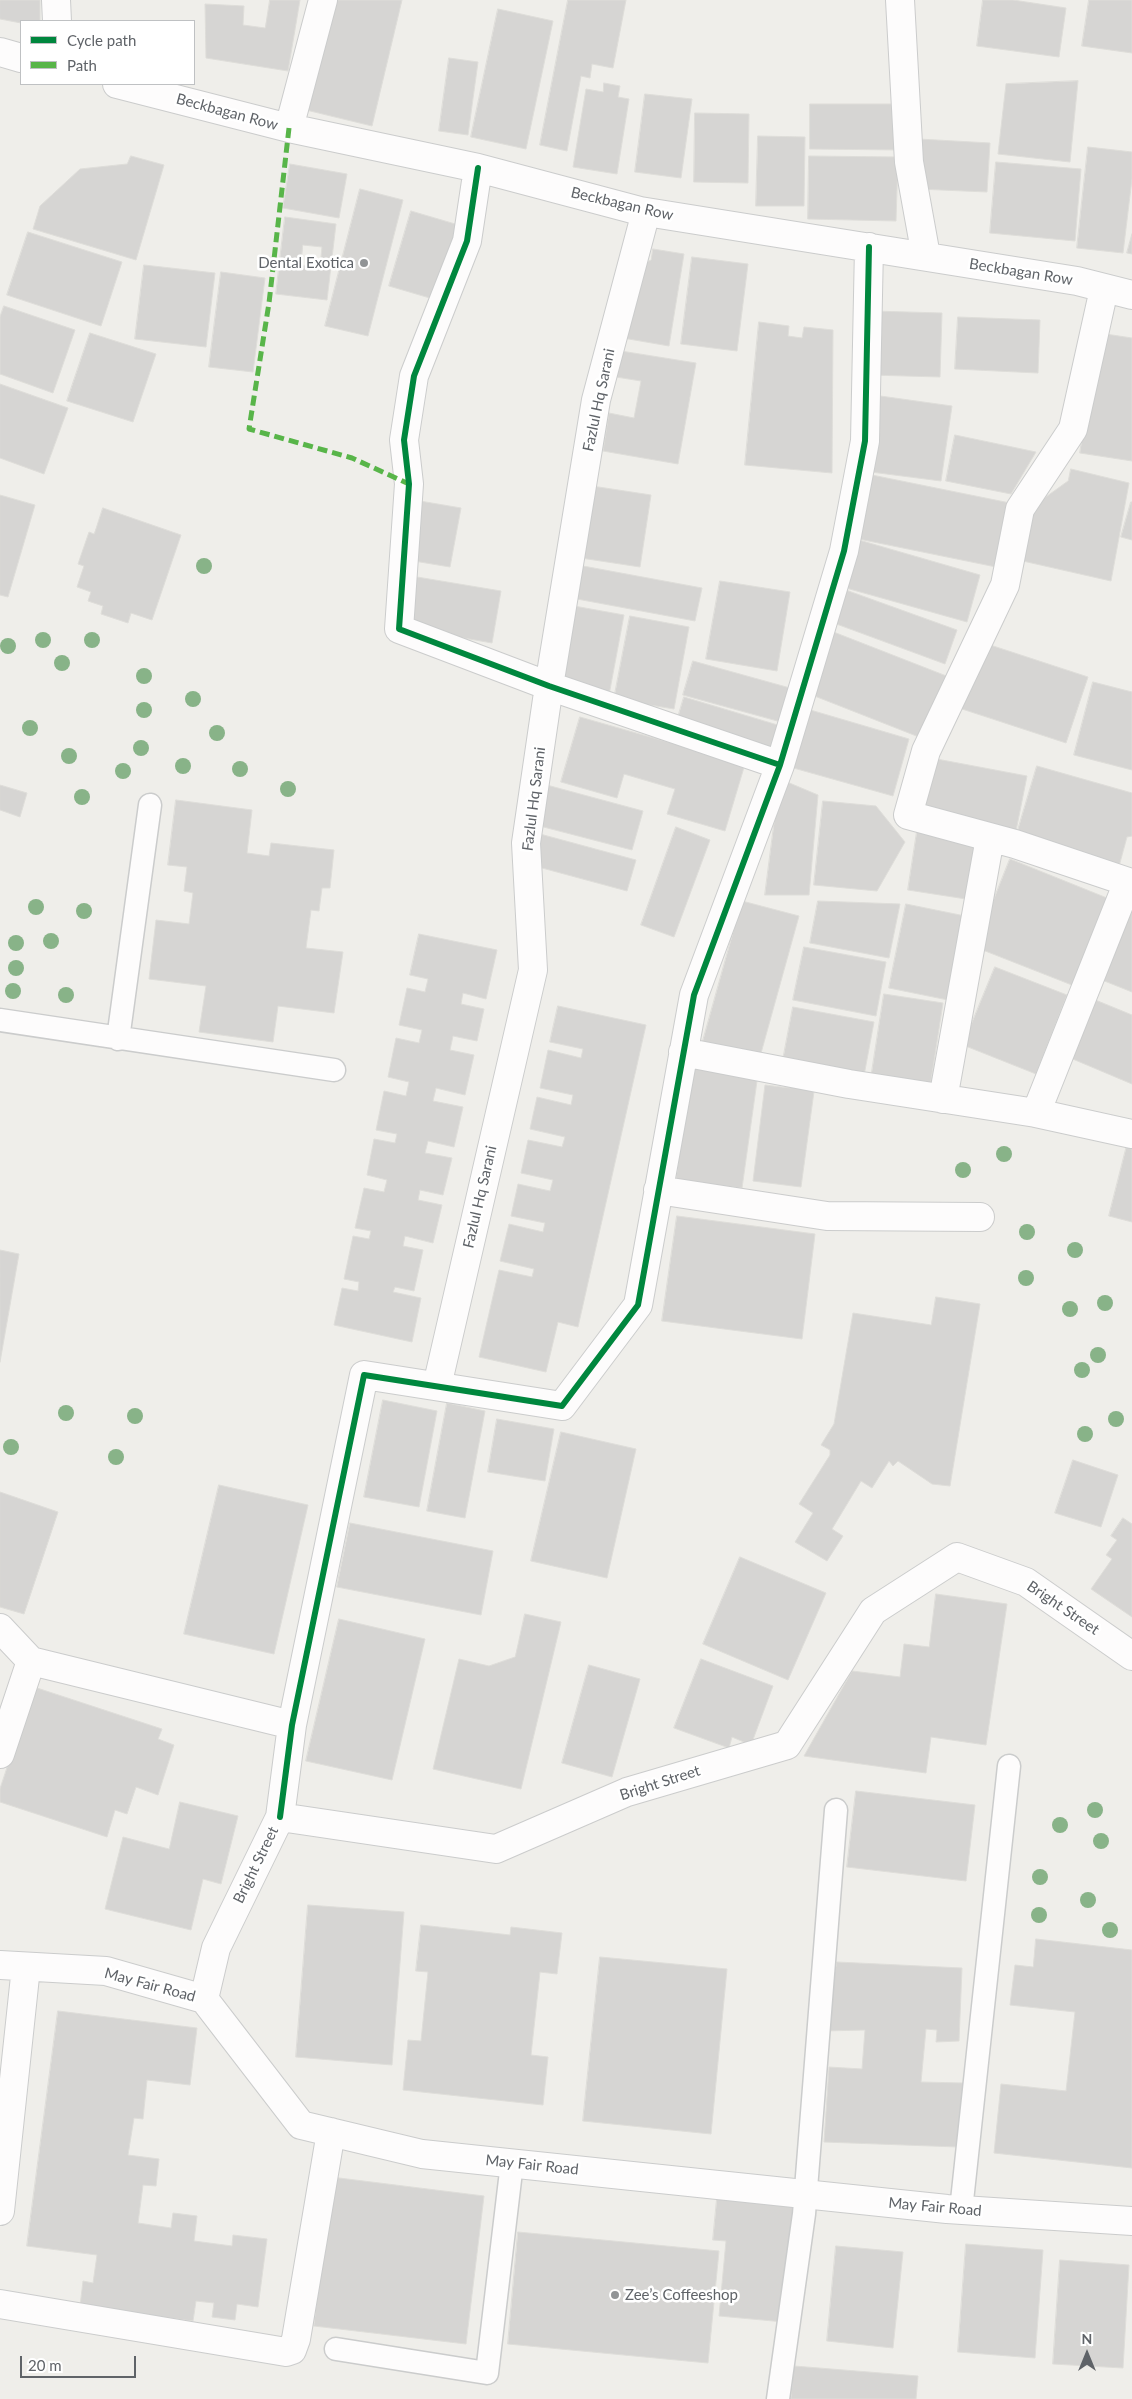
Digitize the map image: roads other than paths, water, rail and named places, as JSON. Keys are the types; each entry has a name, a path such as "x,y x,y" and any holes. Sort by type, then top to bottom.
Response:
{"street":[{"path":"56,0 57,20"},
{"path":"288,128 322,0"},
{"path":"900,0 910,162 926,256"},
{"name":"Beckbagan Row","path":"121,85 288,128 478,168 646,212 1077,281 1132,295"},
{"path":"478,168 467,241 414,376 404,440 409,484 399,629 549,686 780,765"},
{"name":"Fazlul Hq Sarani","path":"437,1386 533,970 526,843 549,686 596,400 646,212"},
{"path":"280,1817 292,1725 364,1375 562,1406 638,1305 694,995 780,765 844,550 865,441 869,247"},
{"path":"1036,1113 1128,882 990,838 908,815 926,750 1005,585 1020,509 1073,429 1104,289"},
{"path":"943,1098 990,838"},
{"path":"683,1052 849,1084 1036,1113 1132,1134"},
{"path":"658,1190 827,1216 980,1217"},
{"name":"Bright Street","path":"204,1999 216,1948 280,1817 496,1849 627,1792 787,1744 873,1611 956,1557 1026,1582 1132,1656"},
{"path":"0,1628 31,1661 292,1725"},
{"path":"0,1754 31,1661"},
{"path":"0,2211 13,1966"},
{"name":"May Fair Road","path":"13,1966 106,1971 204,1999 301,2125 422,2154 961,2210 1132,2221"},
{"path":"0,2304 286,2352 292,2350 295,2345 331,2132"}],"lane":[{"path":"118,1039 150,805"},
{"path":"0,1020 334,1070"},
{"path":"961,2210 1009,1766"},
{"path":"778,2399 805,2194 836,1810"},
{"path":"336,2349 487,2373 512,2163"}],"place":[{"name":"Dental Exotica","path":"364,263"},
{"name":"Zee’s Coffeeshop","path":"615,2295"}]}
